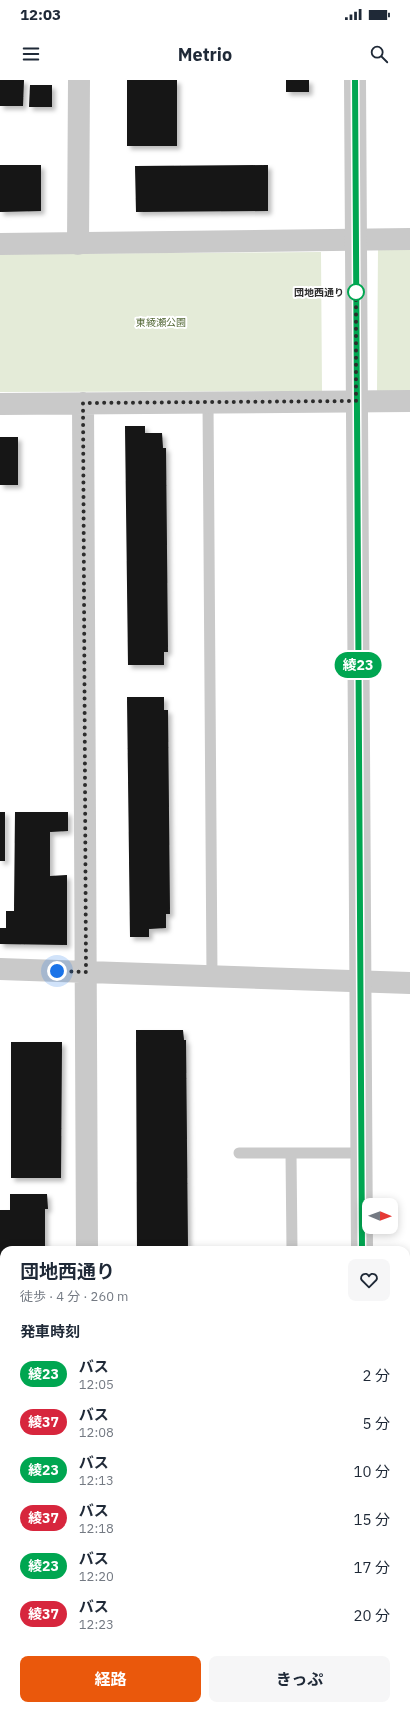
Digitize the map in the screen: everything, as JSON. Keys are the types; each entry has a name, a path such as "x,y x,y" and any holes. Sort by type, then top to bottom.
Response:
{"street":[{"path":"78,244 79,80"},
{"path":"355,80 359,982 362,1246"},
{"path":"0,244 410,239"},
{"path":"0,404 410,400"},
{"path":"83,403 87,1246"},
{"path":"0,969 410,983"}],"lane":[{"path":"208,402 212,976"},
{"path":"238,1153 361,1153"},
{"path":"291,1153 292,1246"}],"green space":[{"path":"378,247 410,247 410,391 377,392"},
{"name":"東綾瀬公園","path":"321,252 322,391 0,392 0,254"}],"building":[{"path":"0,80 24,80 23,106 0,106"},
{"path":"127,80 177,80 177,146 127,146"},
{"path":"286,80 309,80 309,92 286,92"},
{"path":"30,85 52,85 52,107 29,107"},
{"path":"0,165 41,165 41,211 0,212"},
{"path":"268,165 268,211 136,212 135,166"},
{"path":"125,426 145,426 145,433 162,433 163,448 166,448 168,652 164,652 164,665 128,665"},
{"path":"0,437 18,437 18,485 0,485"},
{"path":"127,697 164,697 164,710 168,710 170,914 166,914 166,928 149,929 149,937 130,937"},
{"path":"0,812 5,812 5,861 0,861"},
{"path":"15,812 68,812 68,831 50,832 50,876 67,875 67,945 0,944 0,928 6,928 6,911 14,911"},
{"path":"136,1030 183,1030 184,1040 186,1040 188,1246 137,1246"},
{"path":"11,1042 62,1042 61,1178 11,1178"},
{"path":"10,1194 47,1194 48,1209 45,1209 45,1246 0,1246 0,1210 10,1210"}],"bus line":[{"name":"綾23","path":"355,80 362,1246"}],"place":[{"name":"団地西通り","path":"356,292"}],"route":[{"path":"57,971 86,972 83,403 356,401 356,292"}]}
